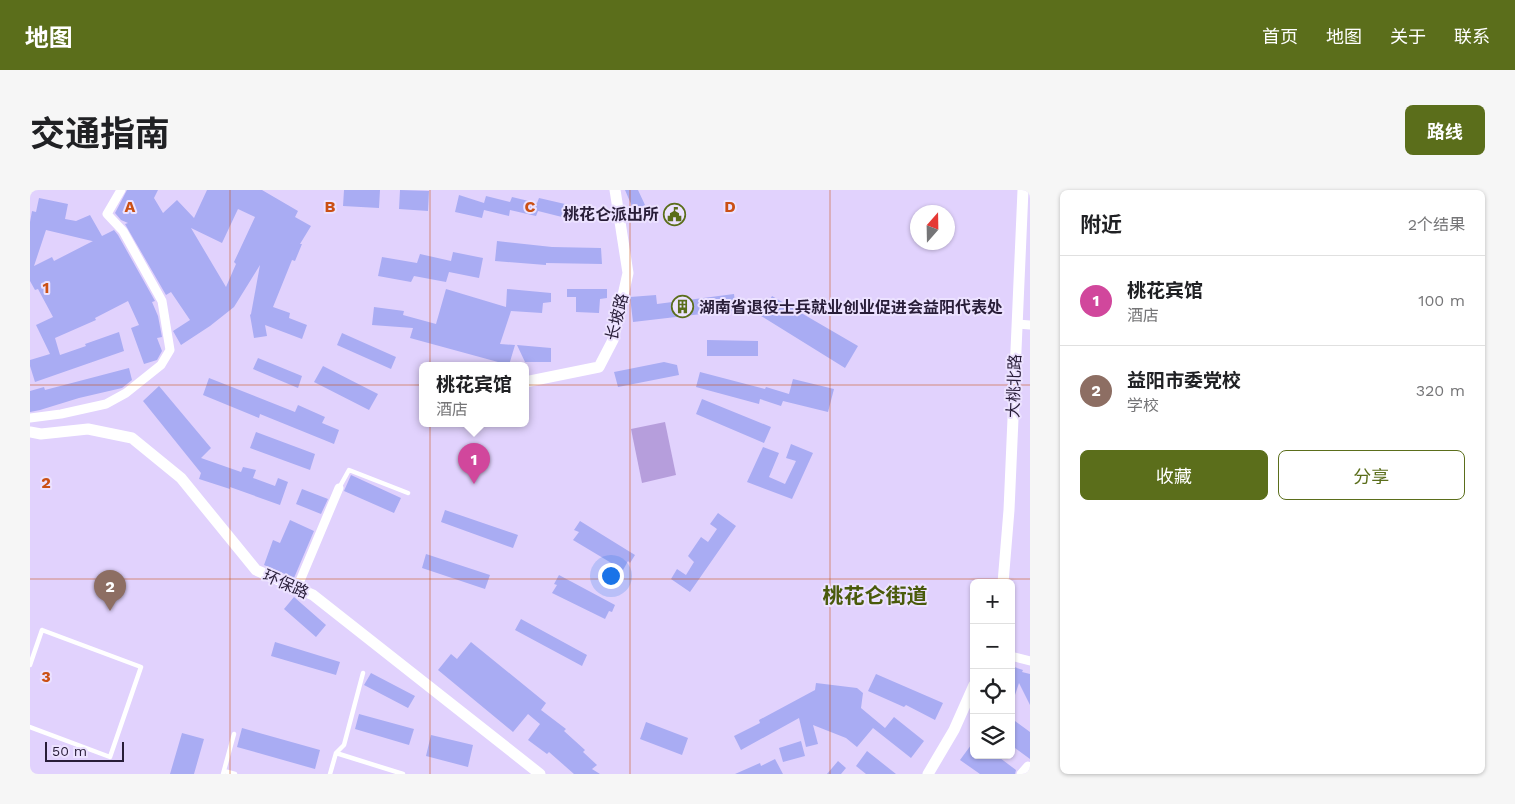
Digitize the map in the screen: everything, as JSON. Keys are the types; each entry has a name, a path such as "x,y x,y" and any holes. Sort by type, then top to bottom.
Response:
{"street":[{"path":"30,418 60,414 106,404 126,393 161,365 170,350 162,300 123,231 108,214 120,190"},
{"name":"长坡路","path":"529,381 599,367 613,340 628,273 615,190"},
{"name":"大桃北路","path":"1002,579 1009,510 1025,195"},
{"path":"1017,324 1030,325"},
{"name":"环保路","path":"30,432 41,434 88,429 132,438 181,478 256,570 313,595 540,774"},
{"path":"297,588 339,488"},
{"path":"1015,657 1030,661"},
{"path":"928,774 954,730 970,694"},
{"path":"1021,774 1028,766"}],"lane":[{"path":"339,488 349,470 408,493"},
{"path":"30,664 42,630 141,667 110,757 30,727"},
{"path":"330,774 336,754 344,745 363,673"},
{"path":"234,734 223,772 235,774"},
{"path":"336,754 403,774"}],"shaded area":[{"path":"665,422 676,475 642,483 631,429"}],"building":[{"path":"127,190 158,190 154,198 163,213 177,200 194,218 207,190 262,190 298,211 295,217 311,226 300,244 302,244 295,261 292,260 273,307 290,313 289,318 307,325 302,339 265,325 267,336 254,338 250,315 260,265 234,307 181,345 173,331 190,320 171,292 166,295 125,224 128,223 121,220 115,213","holes":["238,209 255,217 234,262 236,264 226,287 191,228 222,243"]},
{"path":"344,190 380,190 379,208 343,206"},
{"path":"400,190 429,191 428,211 399,209"},
{"path":"625,190 638,190 645,205 634,211"},
{"path":"459,195 484,203 486,196 510,202 512,197 537,203 539,198 565,204 562,217 538,211 536,216 510,210 509,216 484,210 482,218 455,212"},
{"path":"39,198 68,204 65,219 76,221 90,215 102,236 114,230 155,301 152,302 158,316 162,337 157,338 162,351 157,360 144,364 131,328 139,325 128,301 95,318 96,320 55,338 60,355 119,332 124,351 35,382 30,360 50,354 36,325 53,317 38,289 35,290 30,281 30,222 32,211 36,212","holes":["46,230 93,241 54,261 52,257 34,266"]},
{"path":"497,241 552,247 601,248 602,264 546,263 546,265 495,261"},
{"path":"453,252 483,258 479,278 449,272 446,282 414,276 411,282 378,276 382,257 417,263 420,254 451,261"},
{"path":"446,289 506,307 507,289 551,293 551,302 543,303 542,313 511,311 500,344 515,345 510,362 498,362 410,338 413,328 372,325 374,307 404,311 403,315 436,324"},
{"path":"567,289 607,289 607,298 600,299 599,313 576,312 576,297 567,297"},
{"name":"湖南省退役士兵就业创业促进会益阳代表处","path":"734,294 736,310 633,322 630,297 656,295 657,304"},
{"path":"772,296 858,346 845,368 761,316"},
{"path":"342,333 396,357 391,369 337,345"},
{"path":"707,340 758,341 758,356 707,356"},
{"path":"517,345 551,348 551,362 525,362"},
{"path":"258,358 302,376 298,388 253,369"},
{"path":"664,362 677,365 679,375 618,387 614,372"},
{"path":"323,366 378,394 369,410 314,382"},
{"path":"129,368 132,380 122,388 30,412 30,391 44,387 45,390"},
{"path":"700,372 789,394 793,379 834,389 828,412 783,401 781,406 760,399 759,404 696,387"},
{"path":"209,378 295,412 298,405 325,417 322,423 339,430 334,444 260,414 259,418 203,395"},
{"path":"159,386 211,448 201,458 241,472 243,467 256,470 253,478 275,486 278,478 288,482 280,505 230,487 230,489 199,479 201,473 143,401"},
{"path":"702,399 771,427 764,443 696,414"},
{"path":"256,432 315,454 310,470 250,448"},
{"path":"791,444 813,453 792,499 747,482 763,447 779,453 769,477 785,484 796,461 786,458"},
{"path":"351,475 401,498 394,513 344,491"},
{"path":"302,489 328,499 321,514 296,504"},
{"path":"445,510 518,535 513,548 441,522"},
{"path":"718,513 736,526 690,592 671,579 677,569 686,575 694,562 688,556 701,537 708,542 717,529 710,524"},
{"path":"290,520 314,531 294,578 264,565 273,540 280,543"},
{"path":"580,521 635,555 630,563 628,561 623,570 573,540 579,532 574,530"},
{"path":"426,554 490,575 485,589 422,568"},
{"path":"559,575 615,605 612,612 609,611 605,619 552,593 557,585 554,584"},
{"path":"294,597 326,625 316,637 284,609"},
{"path":"521,619 587,655 582,666 515,630"},
{"path":"275,642 340,662 336,675 271,656"},
{"path":"471,642 546,703 541,710 566,729 564,731 585,750 583,752 597,765 592,769 600,774 574,774 549,752 547,754 528,740 540,724 528,714 513,732 438,670 451,654 457,659"},
{"path":"1015,667 1030,674 1030,705 1019,683 1015,695"},
{"path":"371,673 415,696 408,708 364,685"},
{"path":"876,674 943,703 935,720 906,705 904,707 868,691"},
{"path":"816,683 857,688 863,693 861,708 885,728 894,717 924,741 911,758 873,728 857,747 846,738 813,725 818,744 806,747 799,718 741,750 734,736 760,723 759,720 815,690"},
{"path":"359,714 414,729 409,745 355,729"},
{"path":"1015,721 1030,732 1030,759 1015,748"},
{"path":"646,722 688,738 682,755 640,739"},
{"path":"242,728 320,750 315,769 237,747"},
{"path":"182,733 204,739 194,774 170,774"},
{"path":"431,735 473,745 468,767 426,756"},
{"path":"801,741 805,756 783,762 779,748"},
{"path":"970,746 970,759 1001,759 1016,770 1015,774 980,774 960,760"},
{"path":"867,751 896,774 866,774 856,766"},
{"path":"775,759 783,774 735,774 760,763 761,766"},
{"path":"838,761 846,768 841,774 827,774"}],"place":[{"name":"桃花仑派出所","path":"675,214"},
{"name":"湖南省退役士兵就业创业促进会益阳代表处","path":"683,307"},
{"name":"桃花宾馆","path":"474,484"},
{"name":"益阳市委党校","path":"110,611"}],"district":[{"name":"桃花仑街道","path":"875,595"}]}
